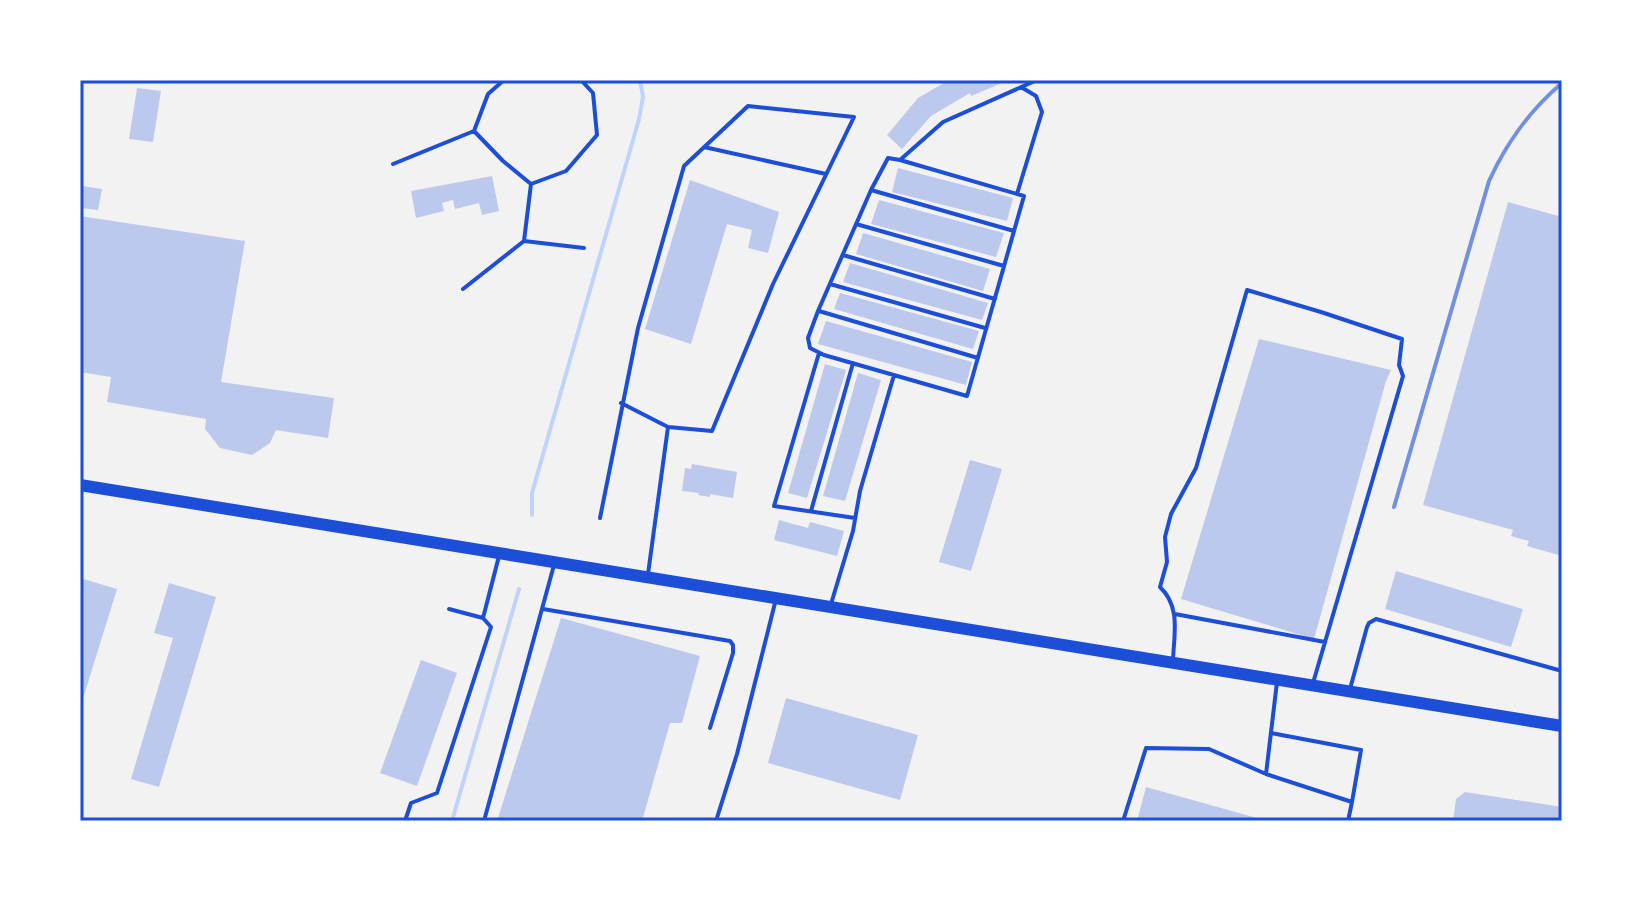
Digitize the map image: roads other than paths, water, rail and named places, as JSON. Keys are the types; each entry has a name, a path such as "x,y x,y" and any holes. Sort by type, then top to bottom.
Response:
{"main road":[{"path":"80,485 1562,726"}],"lane":[{"path":"393,164 474,131 488,94 504,80"},
{"path":"531,184 566,171 597,135 593,93 581,80"},
{"path":"900,160 943,122 1037,80"},
{"path":"1017,194 1042,112 1036,96 1021,87"},
{"path":"600,518 621,403 638,328 684,166 748,106 854,117 773,284 712,431 668,427 621,403"},
{"path":"474,131 531,184"},
{"path":"704,147 826,174"},
{"path":"888,158 900,160 1024,196 967,396 819,353 808,344 818,311 871,190 888,158"},
{"path":"463,289 524,241 531,184"},
{"path":"871,190 1014,231"},
{"path":"856,224 1004,266"},
{"path":"524,241 584,248"},
{"path":"843,255 995,299"},
{"path":"830,284 986,328"},
{"path":"1172,663 1175,614 1169,597 1160,587 1167,562 1166,534 1175,504 1196,468 1247,290 1402,339 1399,365 1403,376 1312,686"},
{"path":"818,311 978,358"},
{"path":"819,353 774,506 855,518"},
{"path":"810,512 853,363"},
{"path":"830,607 894,375"},
{"path":"648,578 668,427"},
{"path":"483,618 499,553"},
{"path":"484,821 554,563"},
{"path":"716,821 737,754 776,598"},
{"path":"405,821 411,803 437,793 491,627 483,618 449,609"},
{"path":"543,609 730,641 733,653 710,728"},
{"path":"1175,614 1325,642"},
{"path":"1349,692 1367,627 1376,619 1562,671"},
{"path":"1266,774 1277,680"},
{"path":"1271,733 1361,750 1348,821"},
{"path":"1123,821 1146,748 1209,749 1266,774 1352,802"}],"waterway":[{"path":"532,515 532,493 639,119 643,97 640,80"},
{"path":"452,821 519,589"}],"railway":[{"path":"1394,507 1489,181 1520,128 1562,83"}]}
